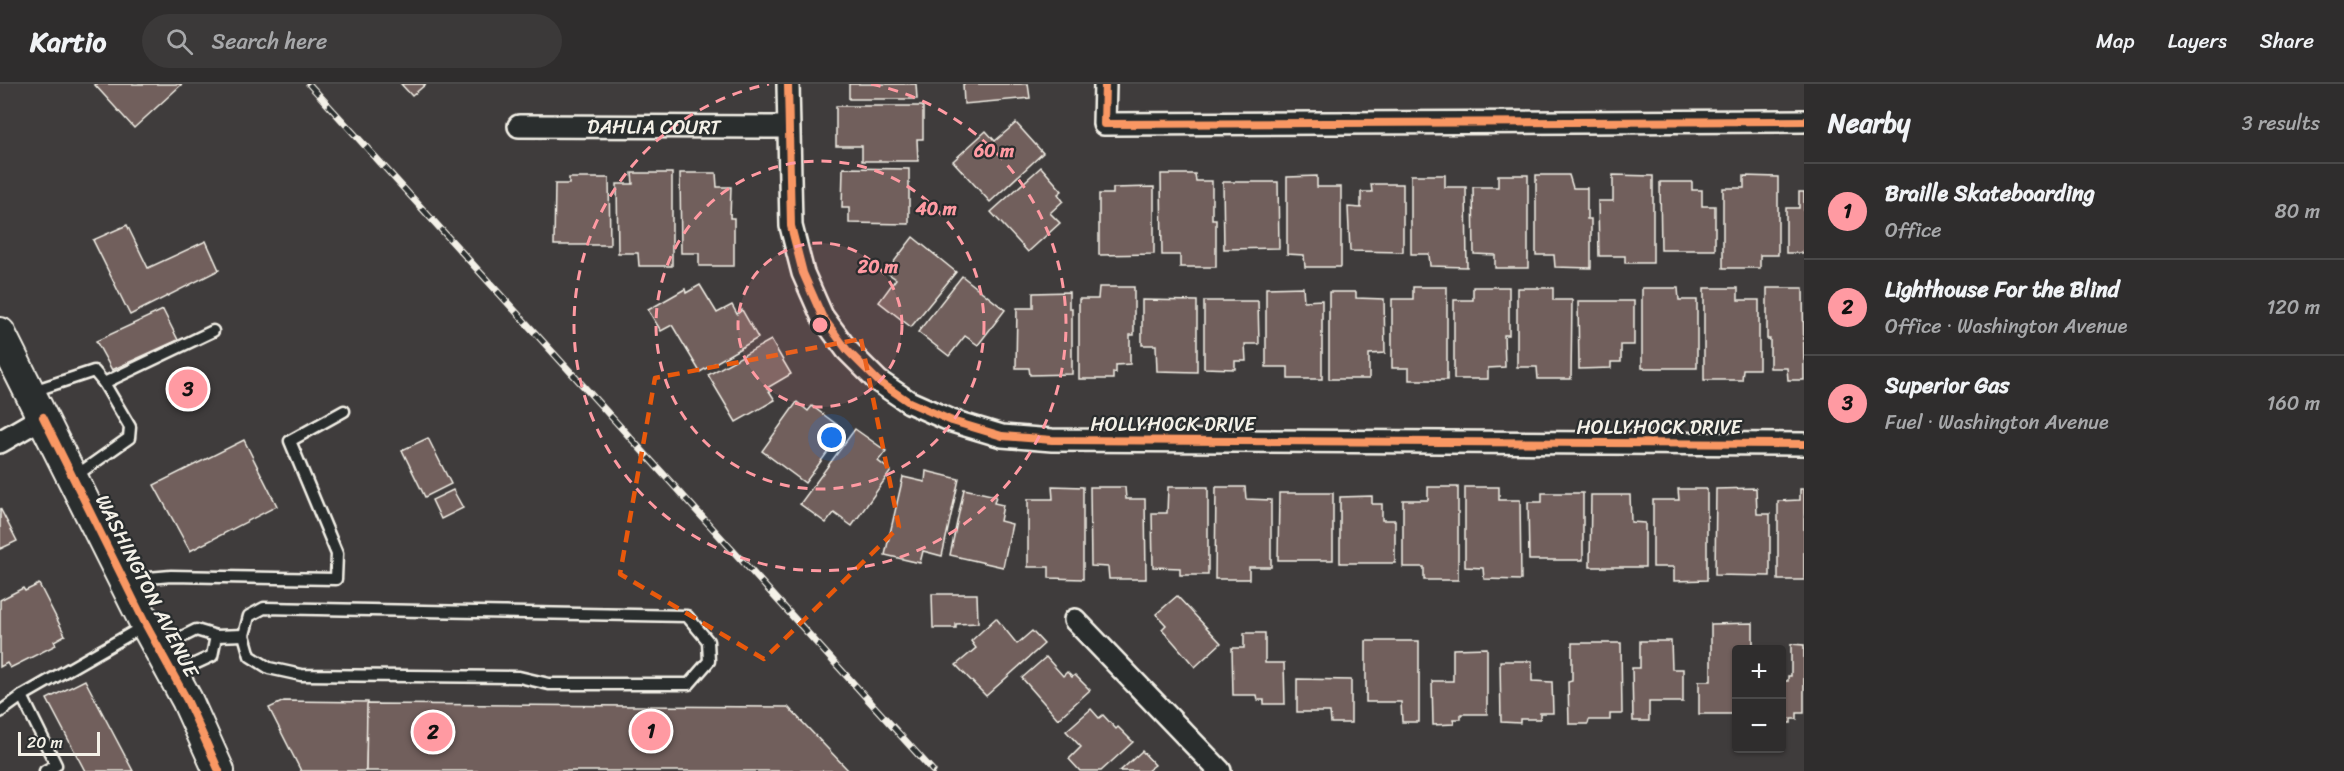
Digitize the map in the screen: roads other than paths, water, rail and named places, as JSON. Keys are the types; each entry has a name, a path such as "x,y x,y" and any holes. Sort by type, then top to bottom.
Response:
{"main road":[{"name":"WASHINGTON AVENUE","path":"0,333 123,580 187,700 219,771"}],"street":[{"name":"HOLLYHOCK DRIVE","path":"788,84 791,226 803,273 822,316 847,350 878,381 909,402 962,424 1002,436 1052,440 1804,444"},
{"path":"1105,84 1104,124 1804,121"},
{"name":"DAHLIA COURT","path":"519,126 788,127"},
{"path":"0,442 37,405"},
{"path":"1075,620 1220,771"}],"lane":[{"path":"104,383 213,331"},
{"path":"37,405 94,371 104,383 130,427 129,438 73,478"},
{"path":"123,580 171,576 336,579 337,554 290,441 344,411"},
{"path":"264,608 687,616 708,641 709,661 689,684 549,684 519,677 301,675 269,669 250,656 244,635 249,616 264,608"},
{"path":"0,712 22,696 159,649 196,630 216,636 244,635"},
{"path":"159,649 212,656 216,636"},
{"path":"22,696 56,765 45,771"}],"railway":[{"path":"309,84 933,771"}],"place":[{"name":"Superior Gas","path":"188,389"},
{"name":"Braille Skateboarding","path":"651,731"},
{"name":"Lighthouse For the Blind","path":"433,732"}]}
